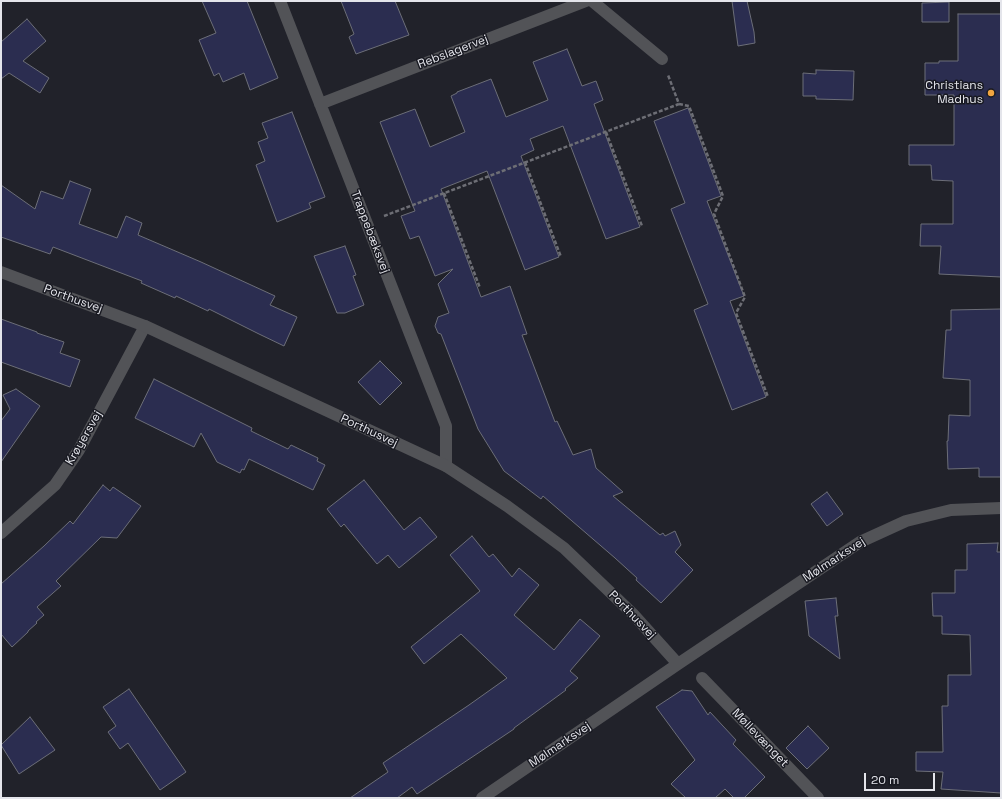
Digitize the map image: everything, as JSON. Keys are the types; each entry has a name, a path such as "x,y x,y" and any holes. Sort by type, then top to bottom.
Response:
{"street":[{"name":"Trappebæksvej","path":"280,1 446,426 446,466"},
{"name":"Rebslagervej","path":"320,104 586,1"},
{"path":"592,1 662,59"},
{"name":"Porthusvej","path":"1,272 145,326 446,466 507,506 564,548 682,661"},
{"name":"Krøyersvej","path":"1,533 56,485 80,450 145,326"},
{"name":"Mølmarksvej","path":"482,798 682,661 860,542 906,521 951,510 1001,508"},
{"name":"Møllevænget","path":"702,678 818,798"}],"path":[{"path":"662,59 679,104"},
{"path":"366,222 679,104 689,106 723,196 714,214 745,297 736,313 768,397"},
{"path":"606,132 642,226"},
{"path":"525,162 561,257"},
{"path":"444,193 480,288"}],"building":[{"path":"202,1 247,1 278,78 250,90 244,73 223,82 219,73 214,76 199,40 216,33"},
{"path":"341,1 395,1 409,35 356,54 349,37 354,34"},
{"path":"732,1 747,1 755,43 738,46"},
{"path":"949,2 949,22 922,22 922,3"},
{"path":"958,14 1001,14 1001,277 939,274 941,246 920,246 921,224 953,224 953,181 932,180 931,165 909,165 909,145 954,145 954,95 925,95 925,63 958,61"},
{"path":"27,19 46,41 23,61 49,78 40,93 9,73 1,79 1,42"},
{"path":"567,49 582,86 596,81 603,100 594,104 640,227 606,239 563,126 530,139 534,150 521,156 559,257 525,270 487,171 441,189 481,297 510,286 527,334 522,335 555,422 557,421 573,455 591,449 596,468 623,492 613,496 660,535 663,533 665,536 675,531 681,545 675,552 693,570 661,603 615,558 543,496 541,499 504,471 478,429 441,334 438,333 435,326 438,317 449,313 438,284 453,269 435,276 419,236 410,239 401,216 415,211 380,122 415,109 430,147 465,132 451,96 457,92 491,79 506,117 548,100 533,62"},
{"path":"816,70 854,71 853,100 816,99 816,96 803,96 803,73 816,74"},
{"path":"688,108 721,196 707,201 744,296 730,301 766,397 732,410 694,310 708,304 671,209 685,203 654,121"},
{"path":"292,112 325,197 309,203 311,208 277,222 256,165 265,161 258,142 268,138 262,123"},
{"path":"70,181 91,189 79,224 117,238 126,216 142,223 138,235 275,296 270,305 297,317 284,346 209,309 208,311 176,296 175,298 141,283 142,281 53,247 50,254 1,237 1,185 35,209 41,191 63,199"},
{"path":"345,246 356,275 353,276 364,305 345,313 337,313 314,256"},
{"path":"1001,309 1001,477 979,477 979,468 948,469 947,441 949,415 970,416 970,380 943,378 946,330 951,330 951,310"},
{"path":"1,319 64,342 60,353 80,360 70,387 1,362"},
{"path":"380,361 402,383 380,405 358,382"},
{"path":"154,379 252,428 251,431 288,449 291,445 318,458 317,461 325,465 313,490 249,459 244,470 242,469 240,473 217,462 201,433 194,447 135,418"},
{"path":"16,389 40,406 1,462 1,421 10,409 3,395"},
{"path":"364,480 404,530 420,517 437,537 399,568 388,555 377,564 344,524 341,527 327,509"},
{"path":"103,485 110,491 113,487 141,506 117,538 101,537 56,581 61,586 37,607 44,615 12,647 1,634 1,584 70,521 73,524"},
{"path":"827,492 843,514 827,526 811,504"},
{"path":"472,536 489,557 493,554 512,577 519,568 539,585 514,615 554,650 580,619 600,636 570,671 578,678 565,689 566,690 514,729 417,794 412,787 397,798 350,798 388,772 383,763 507,678 461,634 424,664 411,647 480,591 450,555"},
{"path":"998,543 997,552 1001,552 1001,793 941,789 943,772 916,771 916,752 943,752 942,706 948,706 948,675 971,675 970,635 942,634 942,616 933,616 932,593 955,593 955,570 967,570 967,544"},
{"path":"836,598 838,616 835,616 840,659 809,636 805,601"},
{"path":"129,689 186,772 160,790 128,743 120,749 108,732 116,726 103,707"},
{"path":"682,690 692,691 708,715 710,712 736,740 733,744 765,777 744,798 734,798 725,789 715,798 686,798 671,784 695,760 656,707"},
{"path":"30,717 55,750 19,774 1,745"},
{"path":"808,726 829,748 807,769 786,748"}],"place":[{"name":"Christians Madhus","path":"991,93"}]}
